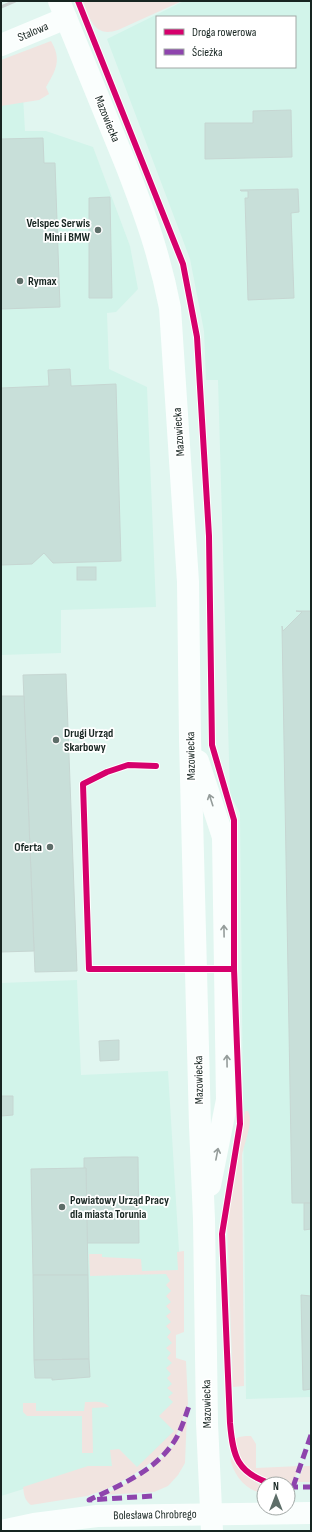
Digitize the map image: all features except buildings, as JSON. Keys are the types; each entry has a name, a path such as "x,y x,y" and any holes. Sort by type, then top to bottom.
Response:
{"street":[{"name":"Stalowa","path":"1,46 63,10"},
{"name":"Mazowiecka","path":"63,10 108,118 155,243 169,301 173,340 188,582 190,739 200,1126 204,1219 207,1423 212,1522"},
{"path":"190,739 223,838 227,1100 204,1219"},
{"name":"Bolesława Chrobrego","path":"1,1531 34,1524 82,1517 212,1522 311,1513"}],"shaded area":[{"path":"83,1 182,1 118,30 110,32 98,29 94,25"},
{"path":"184,1 311,1 311,1397 246,1399 240,813 230,794 218,380 206,380 204,331 190,259 107,39"},
{"path":"51,41 57,59 55,70 46,87 49,94 39,100 1,106 1,60"},
{"path":"1,75 23,96 25,131 46,131 93,147 130,246 138,289 116,312 107,313 109,369 147,387 156,607 61,610 61,653 1,655"},
{"path":"77,980 81,1075 168,1071 183,1316 173,1324 176,1434 139,1470 91,1468 1,1496 1,983"},
{"path":"245,1111 248,1111 250,1115 250,1121 242,1155 244,1386 233,1387 227,1223"},
{"path":"184,1251 184,1332 176,1335 176,1358 186,1361 188,1404 179,1430 171,1444 156,1459 131,1476 107,1489 87,1496 31,1505 26,1499 23,1487 88,1466 112,1466 110,1450 119,1449 137,1467 174,1431 159,1416 173,1402 168,1397 173,1393 167,1388 172,1384 167,1378 171,1374 166,1368 172,1363 167,1358 171,1353 166,1348 172,1343 167,1337 171,1332 166,1326 171,1322 166,1316 171,1312 166,1306 171,1302 166,1296 171,1291 166,1285 170,1281 166,1274 90,1276 89,1254 102,1254 102,1257 141,1259 142,1271 178,1270 177,1252"},
{"path":"85,1402 101,1402 109,1407 92,1408 93,1453 82,1453 82,1416 27,1416 23,1412 23,1403 36,1403 36,1411 84,1411"},
{"path":"187,1414 185,1463 178,1475 168,1486 154,1492 104,1495 142,1474 159,1461 174,1445 180,1434"},
{"path":"251,1436 256,1444 256,1468 300,1466 296,1476 262,1476 247,1468 239,1458 234,1440 239,1437"},
{"path":"230,1457 246,1475 256,1482 256,1492 241,1481"},
{"path":"304,1466 311,1466 311,1482 297,1482"}],"railway":[{"path":"1,7 15,1"}],"marked path":[{"path":"152,1496 89,1500 133,1478 154,1464 171,1446 177,1436 190,1403"},
{"path":"296,1478 311,1435"},
{"path":"296,1487 311,1487"}],"cycle path":[{"path":"78,1 183,264 197,337 209,536 212,745 234,820 234,969 89,969 83,784 107,772 128,765 156,766"},
{"path":"234,969 240,1124 222,1234 230,1423 235,1454 244,1469 256,1478"}],"place":[{"name":"Velspec Serwis Mini i BMW","path":"98,230"},
{"name":"Rymax","path":"20,281"},
{"name":"Drugi Urząd Skarbowy","path":"56,740"},
{"name":"Oferta","path":"50,847"},
{"name":"Powiatowy Urząd Pracy dla miasta Torunia","path":"62,1207"}]}
